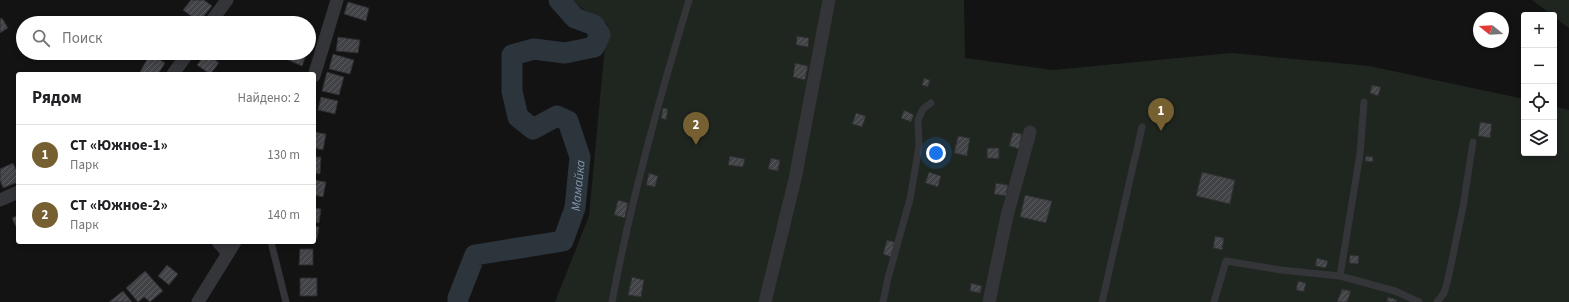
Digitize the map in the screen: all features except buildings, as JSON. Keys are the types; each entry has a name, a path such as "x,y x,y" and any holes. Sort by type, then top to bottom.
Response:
{"street":[{"path":"215,16 227,0"},
{"path":"315,72 337,0"},
{"path":"765,302 795,178 829,0"},
{"path":"174,72 183,60"},
{"path":"989,302 1006,216 1030,132"},
{"path":"0,200 16,193"},
{"path":"198,302 231,248"}],"lane":[{"path":"612,302 620,260 642,167 689,0"},
{"path":"1340,276 1360,154 1364,102"},
{"path":"883,302 888,278 910,199 919,146 918,120 923,109 932,103"},
{"path":"1102,302 1142,127"},
{"path":"1437,302 1444,293 1448,279 1463,207 1473,142"},
{"path":"272,244 286,302"},
{"path":"1214,302 1226,261 1281,270 1340,276 1395,291 1420,302"}],"shaded area":[{"path":"569,0 964,0 965,58 1053,70 1231,53 1369,66 1521,98 1521,156 1557,156 1557,107 1569,110 1569,302 555,302 589,216 607,24"},
{"path":"1532,0 1569,0 1569,28 1557,19 1557,12 1548,12"}],"waterway":[{"name":"Мамайка","path":"458,302 458,298 475,255 563,241 575,208 580,157 568,121 557,116 533,129 518,117 512,91 512,55 534,49 565,53 594,47 600,35 594,25 575,18 559,0"}],"place":[{"name":"СТ «Южное-1»","path":"1161,131"},
{"name":"СТ «Южное-2»","path":"696,145"}]}
